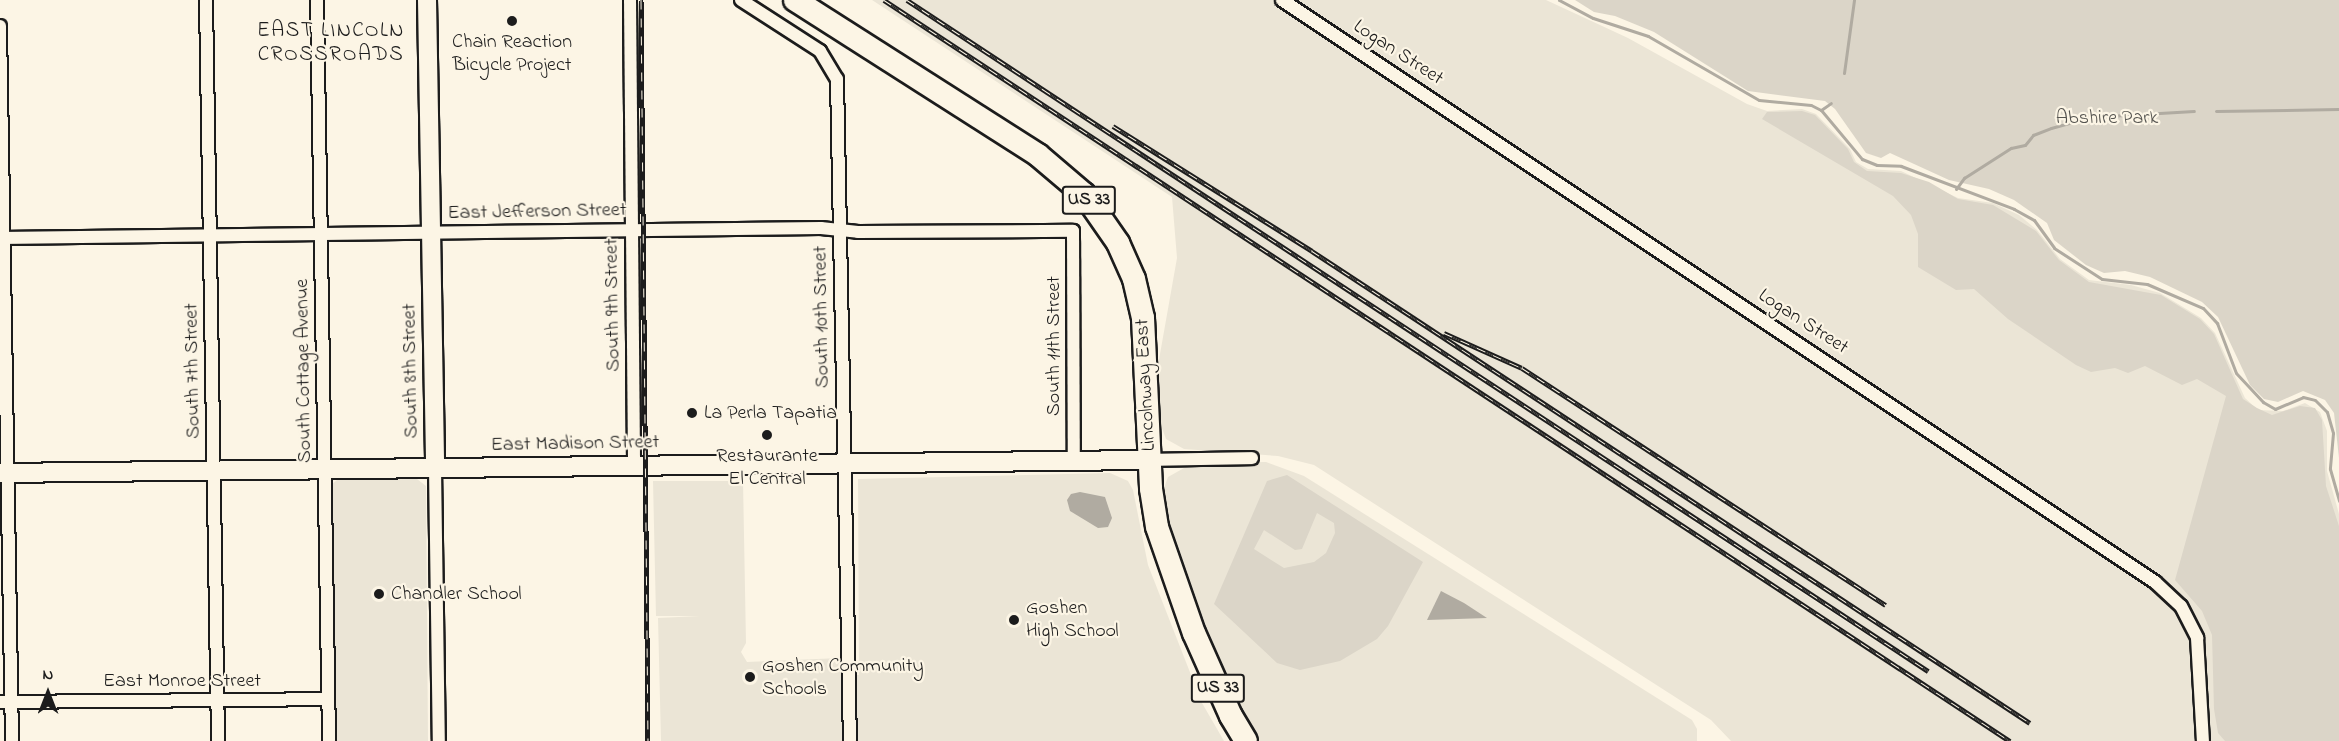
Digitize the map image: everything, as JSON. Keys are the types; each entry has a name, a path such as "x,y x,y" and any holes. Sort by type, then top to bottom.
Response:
{"highway":[{"name":"Lincolnway East","path":"795,0 1038,155 1065,175 1098,211 1126,260 1139,297 1147,343 1150,460 1154,511 1167,562 1218,690 1246,741"}],"main road":[{"name":"South 8th Street","path":"427,0 435,468"},
{"name":"East Madison Street","path":"4,473 1150,460"}],"street":[{"name":"South 7th Street","path":"206,0 218,741"},
{"name":"South Cottage Avenue","path":"317,0 329,741"},
{"name":"South 9th Street","path":"630,0 634,465"},
{"name":"South 10th Street","path":"741,0 820,51 835,72 850,741"},
{"name":"Logan Street","path":"1282,0 2162,587 2181,606 2197,638 2203,741"},
{"path":"0,26 6,702 12,741"},
{"name":"East Jefferson Street","path":"2,238 632,230 1073,231"},
{"name":"South 11th Street","path":"1073,231 1074,461"},
{"path":"1150,460 1252,458"},
{"name":"South 8th Street","path":"435,468 439,741"},
{"name":"East Monroe Street","path":"6,702 328,699"}],"shaded area":[{"path":"872,0 1546,0 1628,38 1747,104 1767,111 1802,109 1816,114 1850,149 1856,162 1868,169 1901,171 1958,198 1993,203 2019,215 2037,230 2060,259 2089,280 2131,285 2160,293 2201,318 2215,333 2245,398 2258,410 2283,411 2305,403 2320,412 2327,431 2327,471 2339,514 2339,741 1731,741 1711,720 1314,465 1278,456 1184,449 1166,439 1159,420 1157,371 1177,258 1172,197","holes":["1680,512 1808,595 1902,658"]},
{"path":"1266,462 1304,476 1692,720 1697,729 1697,741 1258,741 1227,690 1174,553 1161,496 1168,477 1193,463"},
{"name":"Goshen High School","path":"1110,473 1128,481 1133,490 1148,565 1202,703 1224,741 661,741 658,618 700,616 656,616 653,481 743,481 746,643 741,652 747,662 841,658 841,675 859,675 858,479"},
{"name":"Chandler School","path":"417,479 426,486 428,741 333,741 331,485 337,480"},
{"path":"1080,492 1105,497 1112,518 1108,527 1098,528 1070,511 1067,500 1071,494"},
{"path":"1441,591 1464,603 1487,618 1427,620"}],"green space":[{"name":"Abshire Park","path":"1575,0 2339,0 2339,458 2334,413 2325,400 2303,391 2278,402 2264,399 2250,385 2218,317 2202,302 2150,277 2125,271 2104,273 2086,265 2054,240 2047,223 2014,200 1989,189 1949,180 1890,153 1881,158 1866,153 1835,109 1825,101 1748,91 1654,32 1615,16 1594,12"},
{"path":"1802,111 1815,115 1848,149 1854,162 1867,171 1901,173 1929,182 1958,199 1993,205 2036,231 2059,260 2089,282 2161,295 2200,319 2214,334 2243,399 2257,408 2272,415 2300,406 2315,408 2322,420 2326,486 2339,526 2339,741 2225,741 2218,733 2214,709 2212,635 2202,611 2175,580 2226,396 2197,379 2182,385 2145,366 2128,373 2115,368 2091,372 2076,365 2008,319 1974,289 1956,290 1918,267 1918,234 1911,215 1893,196 1762,119 1767,112"},
{"path":"1287,475 1423,562 1388,626 1377,639 1340,661 1300,670 1277,663 1214,604 1267,481","holes":["1317,513 1334,523 1335,533 1326,553 1314,562 1284,568 1254,549 1264,530 1295,550 1302,549"]}],"waterway":[{"path":"1559,0 1593,18 1648,36 1759,100 1811,105 1821,110 1862,159 1877,165 1901,166 2014,209 2034,220 2054,248 2102,279 2147,284 2203,308 2217,323 2236,373 2263,402 2275,409 2303,397 2315,400 2327,412 2333,433 2330,469 2339,501"},
{"path":"1844,73 1854,0"},
{"path":"1821,110 1831,103"},
{"path":"2216,111 2339,109"},
{"path":"1956,189 1964,178 2011,148 2025,145 2033,135 2051,128 2091,117 2194,111"}],"railway":[{"path":"641,0 648,741"},
{"path":"884,0 2010,741"},
{"path":"907,0 1928,671"},
{"path":"1113,126 1312,251 2030,723"},
{"path":"1444,333 1522,368 1885,605"}],"place":[{"name":"Chain Reaction Bicycle Project","path":"512,21"},
{"name":"La Perla Tapatia","path":"692,413"},
{"name":"Restaurante El Central","path":"767,435"},
{"name":"Chandler School","path":"379,594"},
{"name":"Goshen High School","path":"1014,620"},
{"name":"Goshen Community Schools","path":"750,677"}],"district":[{"name":"EAST LINCOLN CROSSROADS","path":"331,43"}]}
